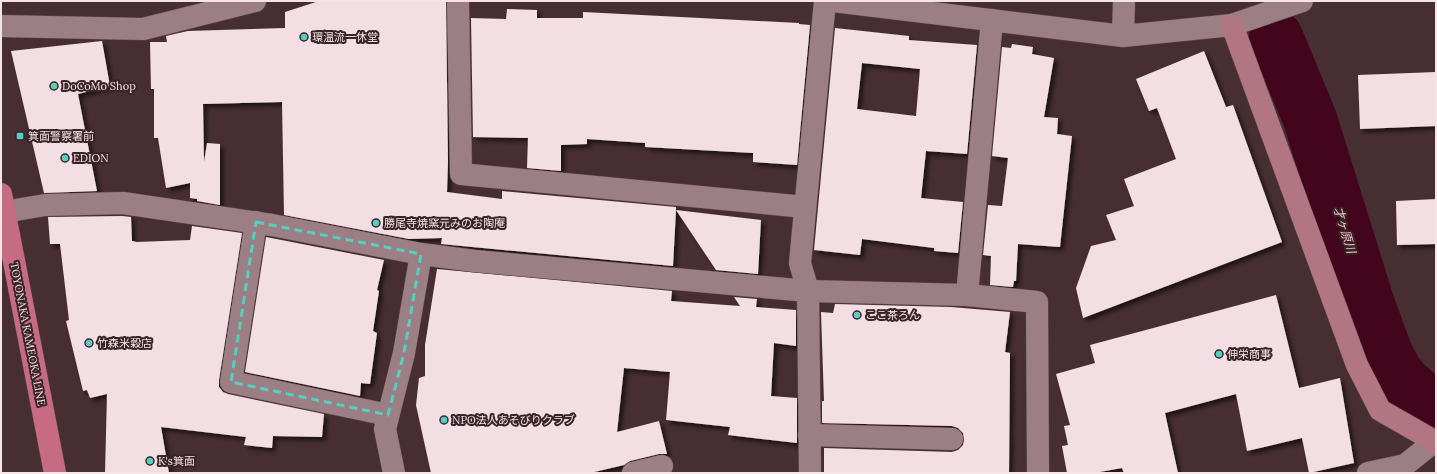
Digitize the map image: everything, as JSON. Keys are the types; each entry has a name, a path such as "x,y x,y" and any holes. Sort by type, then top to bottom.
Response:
{"main road":[{"name":"TOYONAKA KAMEOKA LINE","path":"2,203 55,473"}],"street":[{"path":"1,26 143,29 255,1"},
{"path":"458,1 461,174 805,206"},
{"path":"810,473 808,291 800,263 825,1"},
{"path":"833,1 1123,36 1232,24 1302,1"},
{"path":"1123,36 1124,1"},
{"path":"967,295 992,20"},
{"path":"1232,24 1357,365 1380,410 1436,442 1405,465 1368,473"},
{"path":"2,203 123,203 256,222 421,254 475,261 808,291 967,295 1037,302 1038,473"},
{"path":"256,222 231,382 388,415"},
{"path":"394,473 385,429 404,353 421,254"},
{"path":"810,435 952,439"},
{"path":"633,473 662,466"}],"highlighted area":[{"path":"256,222 421,254 404,353 388,415 231,382"}],"building":[{"path":"319,1 446,1 447,192 502,199 502,191 676,207 673,266 441,244 442,238 409,239 284,215 282,102 203,104 204,162 207,143 220,144 220,205 197,201 197,199 190,198 190,183 166,188 158,138 154,138 154,89 151,89 150,42 167,42 166,36 188,31 285,28 285,12"},
{"path":"507,9 537,10 537,18 583,18 583,12 799,23 810,25 797,165 753,162 753,153 645,147 645,143 587,139 587,144 561,145 561,171 527,168 528,138 473,137 471,18 506,19"},
{"path":"835,28 909,36 909,40 977,45 967,154 926,151 921,198 963,202 958,253 934,251 934,248 862,239 860,255 814,250","holes":["862,63 920,69 916,116 857,109"]},
{"path":"102,41 110,86 78,94 97,191 44,193 11,51"},
{"path":"1012,44 1033,47 1032,54 1054,58 1044,117 1058,118 1057,134 1072,136 1060,247 1018,244 1016,281 1014,281 1013,287 990,285 991,256 983,255 988,205 1002,206 1008,158 992,156 1002,47 1011,48"},
{"path":"1204,51 1226,107 1233,105 1282,242 1083,318 1076,288 1091,246 1116,240 1106,215 1134,206 1124,179 1176,159 1157,108 1149,111 1136,79"},
{"path":"1436,72 1436,126 1360,129 1358,75"},
{"path":"1436,199 1436,244 1397,245 1396,201"},
{"path":"676,210 761,220 758,274 716,270"},
{"path":"48,217 131,217 132,241 137,242 190,240 192,226 242,233 219,387 223,392 228,394 324,414 322,437 273,436 272,448 244,445 246,437 161,427 169,473 105,473 107,394 90,398 87,390 83,391 66,321 69,320 60,244 50,244"},
{"path":"266,237 384,260 377,290 379,291 373,331 377,333 370,384 361,383 360,396 245,372"},
{"path":"437,269 672,291 671,301 740,306 734,297 757,299 756,307 796,310 796,346 774,343 771,396 797,398 797,443 728,435 730,427 666,420 670,372 624,368 617,432 659,421 667,454 659,454 630,461 624,465 590,473 431,473 416,405 419,378 425,376 425,345"},
{"path":"1276,295 1299,388 1340,378 1354,463 1309,473 1302,438 1247,451 1236,394 1165,413 1178,473 1124,473 1122,468 1094,473 1067,473 1062,446 1068,445 1064,426 1070,425 1056,374 1095,363 1090,345"},
{"path":"835,304 951,307 1010,312 1005,352 1010,353 1009,473 824,473 824,448 952,452 958,450 963,445 964,440 963,433 958,428 952,426 822,423 822,401 824,401 821,312 833,313"}],"waterway":[{"name":"才ヶ原川","path":"1276,37 1310,119 1368,305 1386,354 1395,371 1404,383 1423,399 1436,407"}],"place":[{"name":"環温流一休堂","path":"304,37"},
{"name":"DoCoMo Shop","path":"54,86"},
{"name":"箕面警察署前","path":"20,136"},
{"name":"EDION","path":"65,158"},
{"name":"勝尾寺焼窯元みのお陶庵","path":"376,223"},
{"name":"ここ茶ろん","path":"857,315"},
{"name":"竹森米穀店","path":"89,343"},
{"name":"伸栄商事","path":"1219,354"},
{"name":"NPO法人あそびりクラブ","path":"444,420"},
{"name":"K's箕面","path":"150,461"}]}
